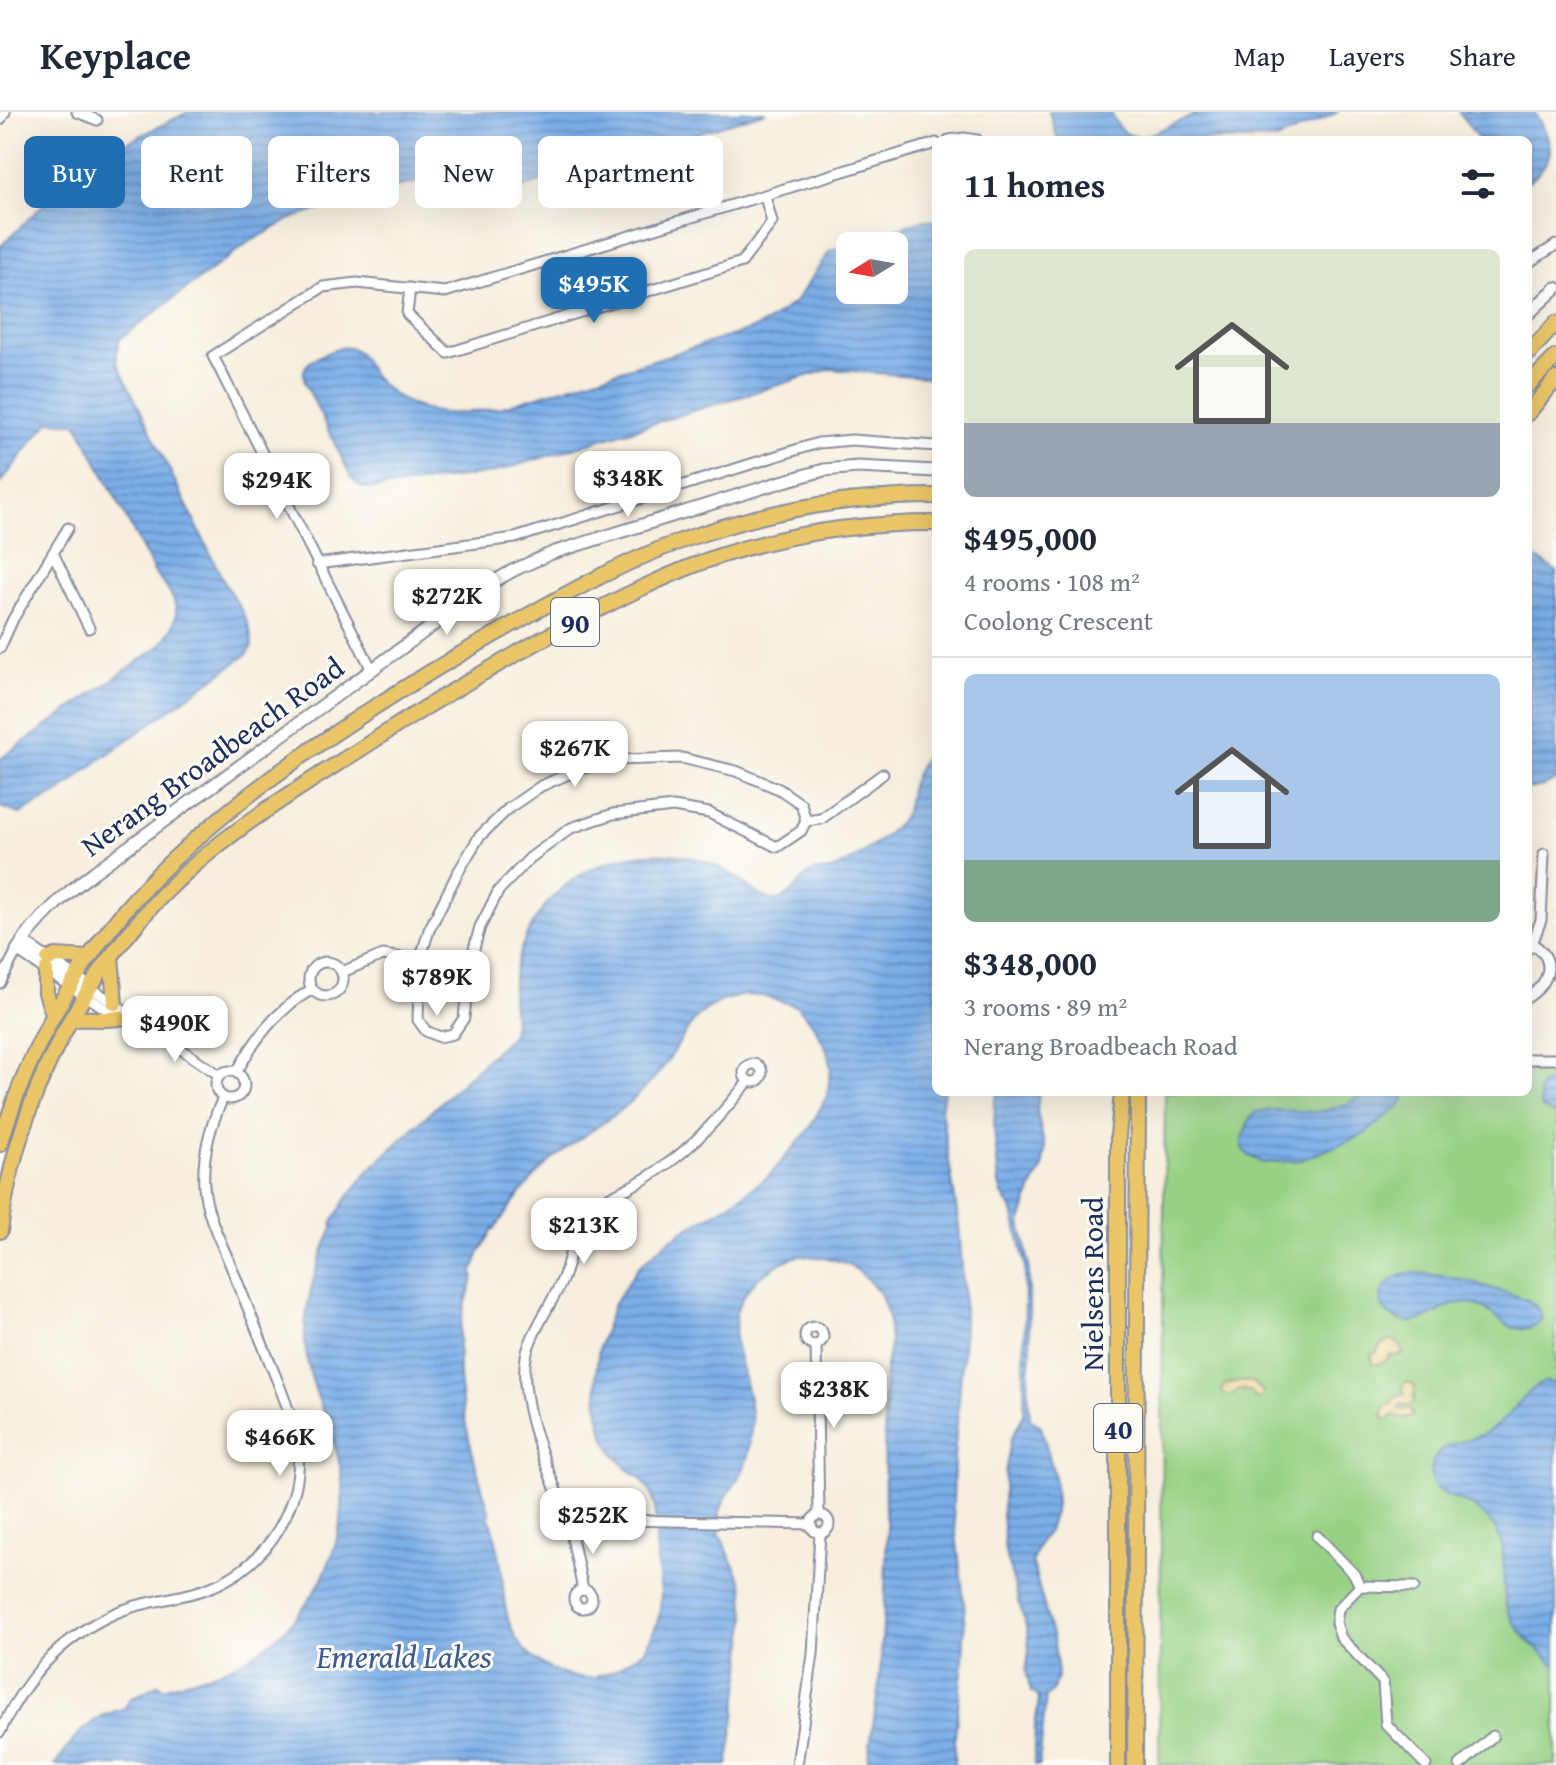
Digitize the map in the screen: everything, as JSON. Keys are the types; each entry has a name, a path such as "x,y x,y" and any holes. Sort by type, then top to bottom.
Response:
{"main road":[{"path":"1532,350 1556,323"},
{"path":"1532,381 1556,357"},
{"path":"1532,408 1556,379"},
{"name":"90","path":"0,1144 28,1066 53,1014 88,958 125,909 200,834 262,784 325,740 454,658 546,605 640,558 738,522 826,503 932,496"},
{"name":"90","path":"0,1231 10,1175 28,1112 48,1064 88,991 111,956 147,912 187,870 251,819 415,714 523,650 611,603 696,564 777,540 857,527 932,523"},
{"path":"53,1014 46,993 47,964 56,956 88,958"},
{"path":"111,956 115,1003"},
{"path":"71,1019 119,1018"},
{"name":"Nielsens Road","path":"1118,1765 1118,1136 1122,1096"},
{"name":"Nielsens Road","path":"1135,1765 1138,1096"}],"street":[{"path":"0,120 5,112"},
{"path":"77,112 97,120"},
{"path":"372,670 213,356 323,287 357,283 445,292 932,144"},
{"path":"410,288 407,314 448,353 742,262 772,222 765,196"},
{"path":"1532,260 1556,245"},
{"path":"1532,310 1556,288"},
{"path":"317,564 515,538 818,443 852,440 932,446"},
{"name":"Nerang Broadbeach Road","path":"0,983 19,946 52,907 85,879 491,583 552,553 816,472 858,467 932,471"},
{"path":"0,648 13,619 68,528"},
{"path":"54,555 89,628"},
{"path":"682,758 736,771 779,789 801,804 806,821 801,831 777,847 709,813 673,807 613,814 571,828 530,858 499,890 480,927 472,956 465,967 467,989 464,1018 453,1034 440,1037 426,1031 418,1020 420,960 429,930 479,837 509,808 541,786 580,769 615,760 682,758"},
{"path":"806,821 821,819 883,774"},
{"path":"1532,942 1541,920 1544,854"},
{"path":"19,946 88,991 119,1018 149,1029"},
{"path":"1532,947 1543,949 1551,960 1551,969 1544,986 1532,994"},
{"path":"342,972 383,955 465,967"},
{"path":"321,963 333,964 342,972 342,984 335,994 323,996 313,989 310,977 321,963"},
{"path":"237,1072 254,1043 286,1007 313,989"},
{"path":"88,991 115,1003 219,1075"},
{"path":"1532,1059 1556,1059"},
{"path":"228,1070 237,1072 244,1080 242,1093 232,1099 223,1098 216,1087 219,1075 228,1070"},
{"path":"565,1512 538,1446 525,1374 528,1346 564,1276 576,1233 588,1213 602,1201 643,1179 686,1150 707,1131 748,1082"},
{"path":"0,1732 36,1672 70,1640 91,1626 139,1604 210,1588 230,1579 268,1546 289,1510 295,1492 299,1453 296,1432 212,1220 204,1190 207,1140 223,1098"},
{"path":"816,1345 819,1515"},
{"path":"583,1590 573,1524 572,1513 565,1512 560,1516 559,1523 563,1528 573,1524 639,1521 811,1524"},
{"path":"819,1515 827,1519 829,1525 820,1533 813,1530 811,1524 814,1517 819,1515"},
{"path":"797,1765 813,1654 820,1533"},
{"path":"1317,1536 1354,1574 1360,1586"},
{"path":"1414,1587 1360,1586 1338,1609 1336,1623 1341,1638 1383,1682 1386,1724 1426,1765"},
{"path":"1460,1765 1493,1736"}],"green space":[{"path":"1532,1070 1556,1070 1556,1765 1159,1765 1165,1096 1532,1096"}],"sand":[{"path":"1390,1341 1400,1344 1403,1354 1391,1355 1383,1362 1372,1364 1371,1355 1377,1352 1380,1345"},
{"path":"1253,1382 1263,1396 1258,1399 1250,1391 1238,1390 1225,1395 1222,1392 1224,1385"},
{"path":"1406,1382 1415,1387 1414,1402 1401,1404 1398,1408 1409,1408 1412,1415 1402,1418 1393,1415 1390,1419 1384,1419 1385,1406 1393,1404 1392,1397 1405,1394 1401,1387"}],"water":[{"path":"188,112 766,112 689,136 538,136 538,183 522,188 522,136 415,136 415,183 399,186 399,136 268,136 268,208 325,208 291,219 246,244 120,339 117,349 117,362 225,584 243,614 250,630 252,647 246,655 63,790 20,814 0,807 0,759 160,646 175,619 175,603 171,595 157,577 77,423 50,421 0,484 0,247 40,208 125,208 125,144"},
{"path":"1049,112 1111,112 1121,130 1134,136 1057,136"},
{"path":"1200,112 1338,112 1286,136 1143,136"},
{"path":"1459,112 1534,112 1546,134 1550,151 1544,166 1532,178 1532,136 1476,136"},
{"path":"923,220 932,221 932,378 830,369 492,473 371,489 361,487 352,479 305,383 304,370 310,362 328,352 347,347 358,353 374,377 403,400 432,411 464,413 499,408 753,329 795,302 830,251 836,249 836,304 908,304 908,232 887,232"},
{"path":"1532,558 1556,572 1556,780 1532,788"},
{"name":"Emerald Lakes","path":"932,744 932,1096 943,1096 941,1109 959,1226 964,1295 953,1508 965,1611 954,1765 867,1765 879,1685 885,1597 884,1392 890,1344 888,1315 880,1293 848,1264 801,1255 782,1262 757,1279 736,1312 735,1342 752,1420 748,1456 720,1511 719,1533 743,1584 746,1618 728,1765 55,1765 79,1733 101,1716 125,1708 130,1699 159,1684 163,1688 230,1667 249,1657 273,1640 312,1595 326,1569 342,1512 342,1483 337,1453 311,1377 305,1346 308,1304 318,1264 334,1226 332,1224 368,1171 510,1037 514,1022 513,983 518,959 526,936 546,905 564,887 607,862 656,854 681,855 705,861 728,872 763,897 781,899 808,875 815,871 831,870 850,861 890,831 904,815 919,767","holes":["745,995 762,996 797,1006 814,1025 827,1050 831,1069 827,1096 808,1131 770,1175 730,1204 679,1233 637,1269 614,1304 599,1347 596,1373 598,1405 605,1438 614,1454 651,1493 655,1507 661,1592 657,1624 645,1650 613,1671 595,1678 555,1671 522,1647 507,1614 490,1514 464,1418 459,1343 472,1274 480,1252 493,1229 529,1183 554,1158 646,1087 702,1013 727,999"]},
{"path":"1556,1079 1556,1116 1542,1108 1539,1092 1545,1082"},
{"path":"996,1096 1039,1096 1037,1111 1045,1150 1042,1169 1021,1222 1029,1265 1030,1419 1041,1426 1054,1475 1056,1505 1048,1531 1039,1543 1032,1562 1054,1643 1058,1674 1052,1692 1046,1697 1039,1765 1034,1765 1039,1699 1031,1692 1026,1671 1029,1650 1027,1631 1005,1552 1002,1514 1011,1439 1024,1414 1025,1264 1013,1211 999,1184"},
{"path":"1360,1096 1404,1096 1400,1106 1363,1135 1301,1160 1263,1163 1248,1155 1242,1147 1249,1121 1256,1112 1315,1112 1347,1104"},
{"path":"1410,1273 1454,1278 1516,1295 1535,1305 1542,1318 1536,1326 1515,1328 1487,1310 1468,1303 1449,1307 1422,1320 1402,1321 1386,1312 1381,1295 1390,1282"},
{"path":"1547,1382 1556,1384 1556,1666 1527,1638 1509,1614 1504,1595 1502,1545 1494,1527 1475,1508 1435,1487 1431,1472 1433,1462 1442,1450 1492,1429 1534,1388"}]}
